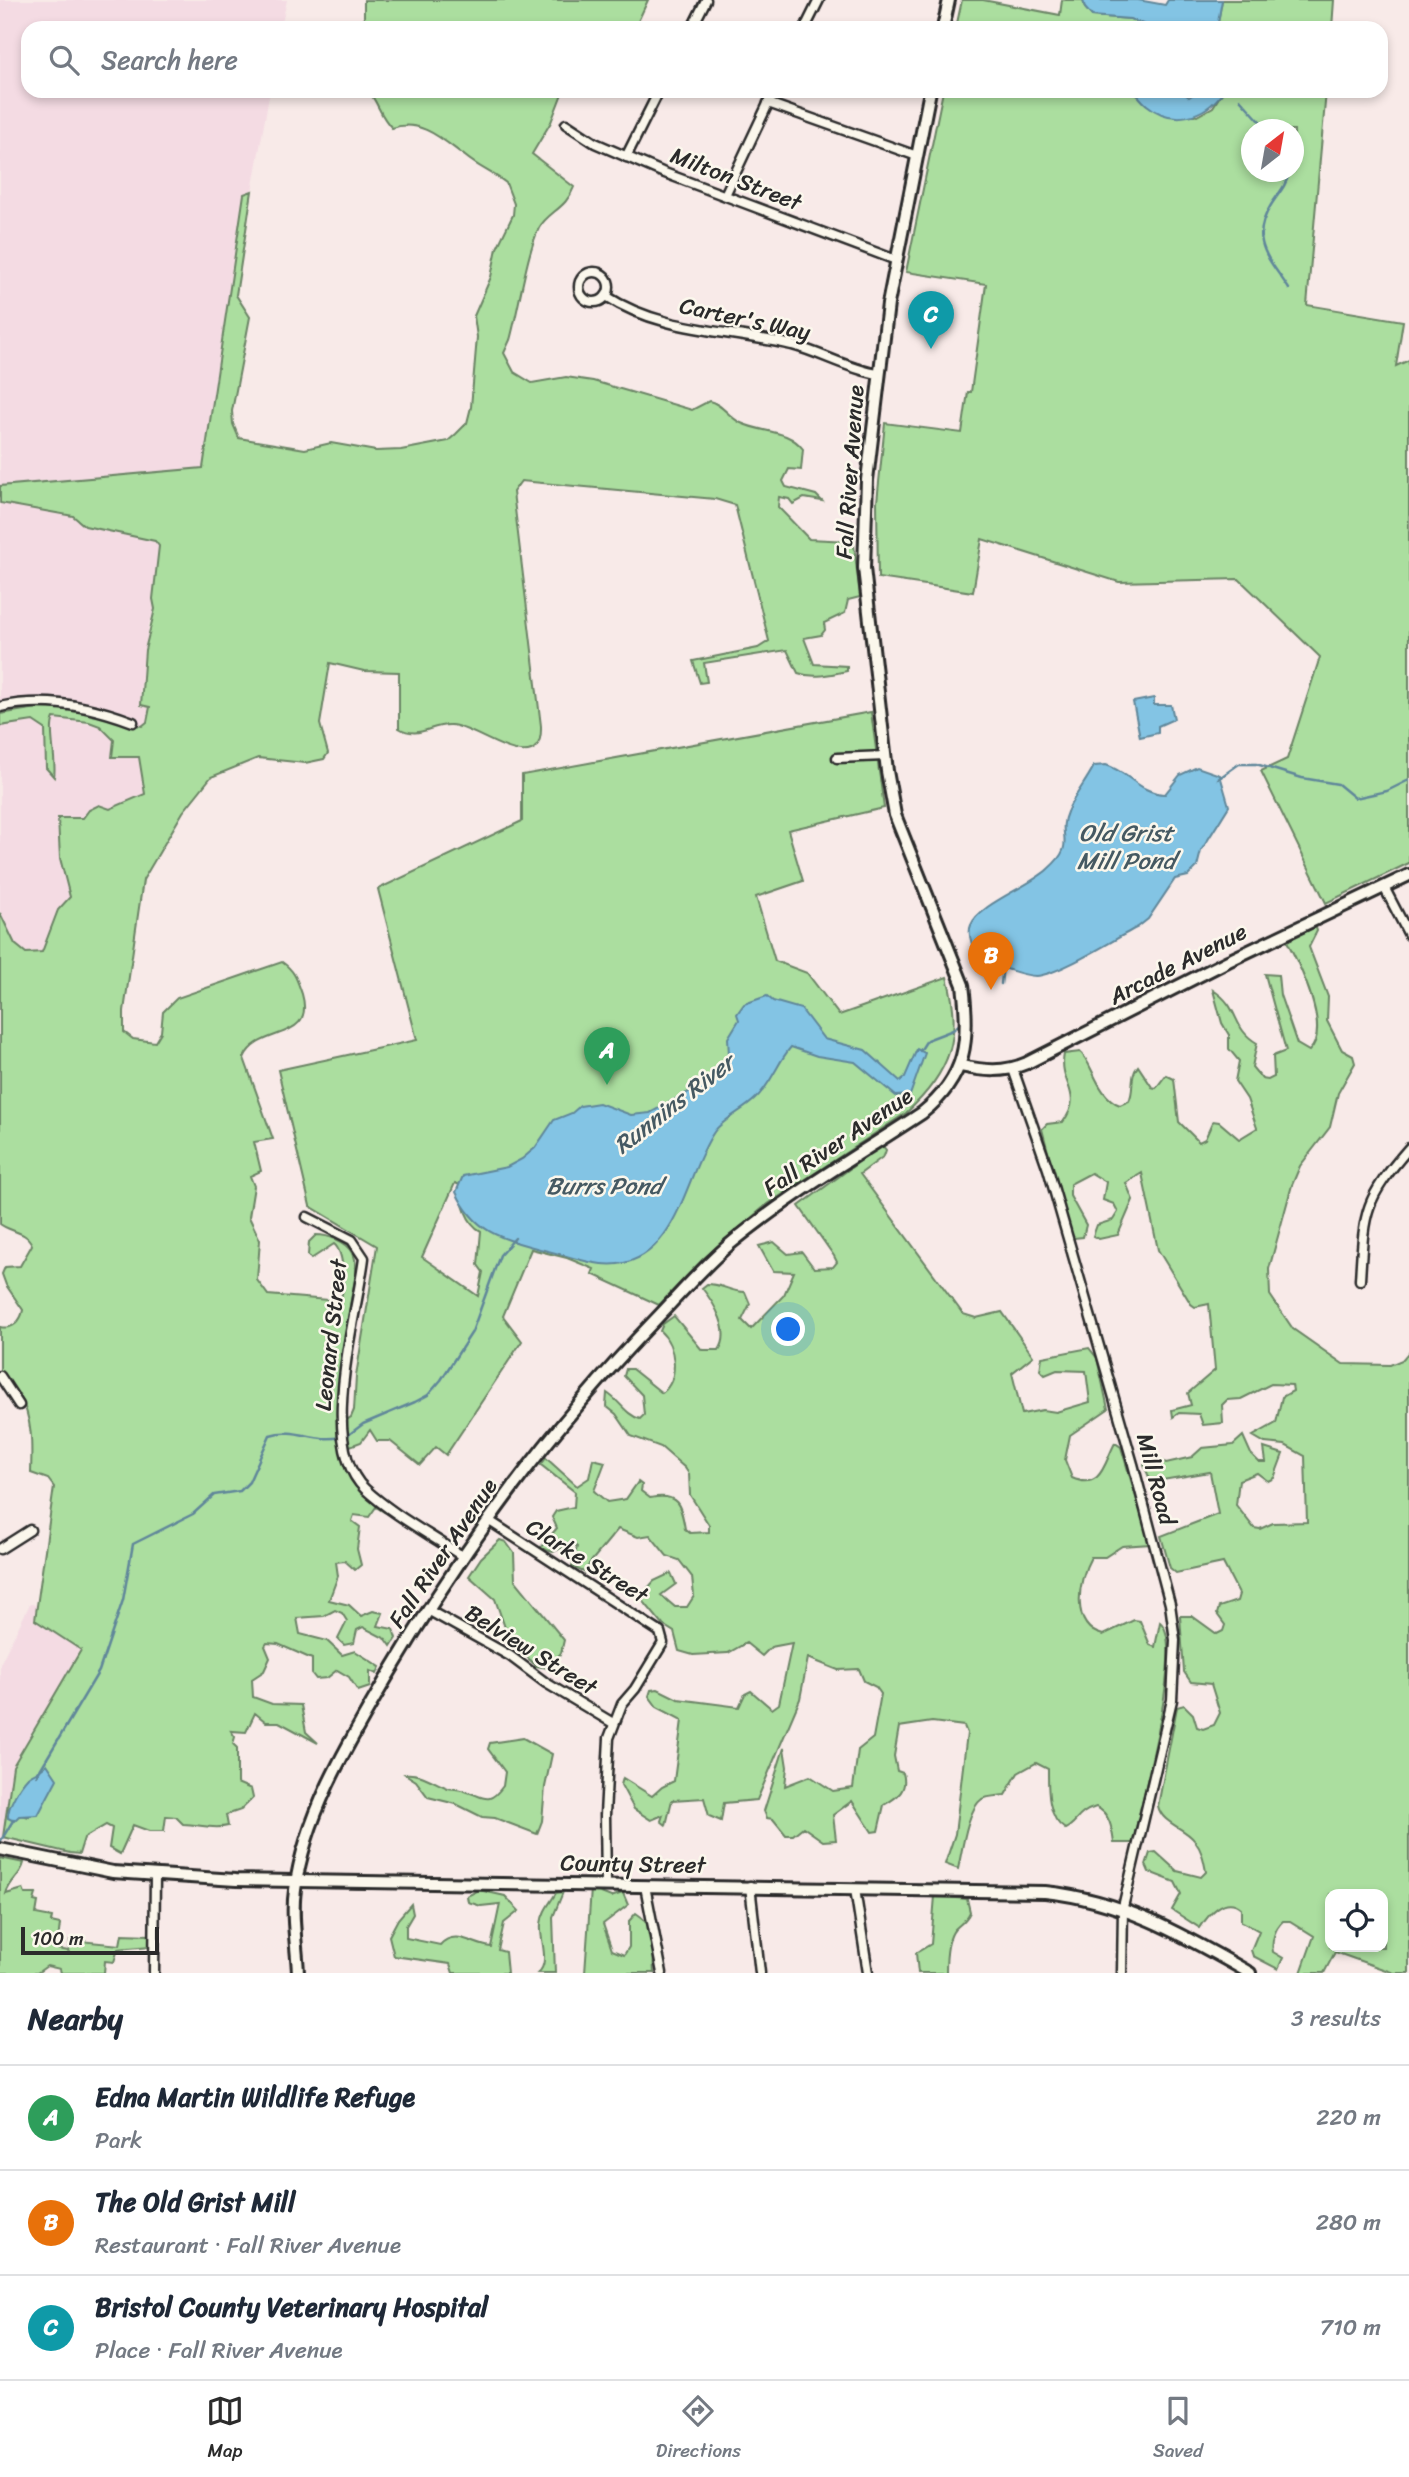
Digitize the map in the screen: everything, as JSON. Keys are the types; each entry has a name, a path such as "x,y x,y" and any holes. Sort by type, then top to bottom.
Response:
{"main road":[{"path":"944,21 949,0"},
{"name":"Fall River Avenue","path":"298,1973 297,1882 308,1837 337,1769 462,1556 539,1450 588,1391 728,1246 814,1181 922,1113 933,1104 961,1066 967,1015 963,985 895,815 885,756 864,568 867,480 878,374 896,260 929,98"},
{"name":"Arcade Avenue","path":"961,1066 990,1071 1013,1069 1409,876"},
{"name":"County Street","path":"4,1850 113,1872 297,1882 1045,1892 1085,1896 1123,1907 1250,1973"}],"street":[{"path":"696,21 706,0"},
{"path":"808,21 819,0"},
{"path":"626,157 656,98"},
{"path":"724,195 770,98"},
{"path":"768,103 917,156"},
{"name":"Milton Street","path":"566,124 595,143 626,157 896,260"},
{"name":"Carter's Way","path":"606,296 647,318 796,346 878,374"},
{"path":"0,707 52,702 108,712 133,722"},
{"path":"837,758 885,756"},
{"path":"1384,887 1409,935"},
{"name":"Mill Road","path":"1013,1069 1048,1169 1170,1604 1175,1640 1171,1700 1123,1907 1122,1973"},
{"path":"1360,1280 1364,1217 1378,1184 1409,1148"},
{"name":"Leonard Street","path":"307,1217 352,1240 364,1258 352,1316 341,1411 351,1472 365,1489 462,1556"},
{"path":"0,1376 19,1405"},
{"name":"Clarke Street","path":"488,1520 593,1590 653,1625 662,1639 663,1643 653,1662 622,1704 614,1723"},
{"path":"0,1549 30,1530"},
{"name":"Belview Street","path":"428,1610 510,1656 545,1683 614,1723"},
{"path":"606,1885 605,1815 609,1738 614,1723"},
{"path":"154,1973 155,1875"},
{"path":"645,1886 662,1973"},
{"path":"750,1886 760,1973"},
{"path":"855,1889 868,1973"}],"shaded area":[{"path":"0,0 287,0 282,21 21,21 21,98 269,98 252,191 244,194 204,468 0,486"},
{"path":"0,503 73,516 85,526 155,541 159,545 153,599 155,609 149,624 140,692 141,705 151,706 147,722 142,726 71,705 66,709 37,708 0,714"},
{"path":"54,718 100,726 114,740 112,747 116,758 135,755 139,757 145,794 110,809 99,805 88,810 83,818 56,824 62,852 60,859 70,897 58,910 42,952 26,953 15,944 0,913 0,726 34,721 42,726 46,736 46,768 55,763 51,723"},
{"path":"30,1604 37,1605 35,1620 82,1650 13,1766 0,1853 0,1664"}],"green space":[{"path":"364,0 648,0 638,21 364,21"},
{"path":"962,0 983,0 1060,15 1062,0 1083,0 1085,8 1092,16 1135,21 958,21"},
{"path":"1222,0 1334,0 1332,21 1218,21"},
{"path":"373,98 560,98 551,122 532,154 574,187 567,200 543,222 535,239 510,340 504,353 514,372 532,383 566,377 593,381 692,410 709,401 741,423 790,438 803,449 801,470 789,469 783,481 786,487 816,495 822,501 804,498 793,504 789,499 779,497 778,507 809,539 849,541 854,545 860,597 848,600 845,613 824,623 825,630 821,635 804,638 814,664 847,666 847,671 816,676 798,673 787,650 704,663 707,682 700,683 693,661 758,648 769,641 735,505 715,499 521,481 513,492 541,726 539,742 531,750 520,751 506,747 451,725 419,732 399,728 399,672 364,671 330,663 320,724 328,753 324,759 305,763 258,758 211,777 183,812 143,880 124,1011 124,1032 133,1039 155,1042 161,1032 163,1012 177,998 282,962 295,976 302,994 304,1009 301,1020 293,1027 261,1041 251,1048 244,1058 273,1139 254,1142 261,1171 250,1176 254,1186 249,1217 260,1240 257,1280 268,1295 340,1301 343,1271 338,1249 334,1244 311,1259 308,1255 309,1242 316,1235 326,1236 342,1242 353,1253 356,1273 339,1381 339,1425 351,1417 354,1410 356,1376 377,1246 310,1206 278,1070 417,1040 378,889 522,821 522,775 871,712 884,808 788,830 803,881 756,897 775,961 807,973 839,1015 947,977 954,1017 953,1035 943,1067 934,1083 906,1113 765,1206 703,1259 659,1305 592,1274 594,1269 567,1258 531,1249 503,1316 522,1341 446,1455 436,1447 420,1465 390,1441 377,1441 370,1430 361,1442 342,1449 352,1476 363,1490 385,1509 384,1512 376,1507 369,1517 354,1515 352,1521 360,1527 357,1549 361,1565 355,1570 345,1561 336,1562 338,1576 329,1600 349,1605 361,1616 373,1611 383,1613 378,1626 393,1629 396,1638 391,1646 386,1639 363,1627 357,1630 354,1643 344,1645 338,1639 347,1621 342,1613 335,1610 324,1616 297,1618 300,1634 327,1641 342,1655 355,1651 380,1667 377,1674 370,1671 370,1687 358,1691 349,1677 337,1670 327,1678 316,1679 312,1674 312,1659 278,1644 267,1643 265,1646 270,1658 264,1671 252,1679 253,1697 272,1704 301,1705 306,1732 318,1743 279,1722 266,1722 255,1713 246,1732 231,1731 235,1737 233,1744 237,1748 237,1783 251,1789 253,1798 241,1810 226,1815 228,1826 183,1824 176,1817 166,1816 164,1831 149,1831 133,1825 120,1854 109,1848 112,1828 106,1825 84,1838 79,1854 70,1853 3,1837 13,1766 81,1650 35,1620 54,1487 48,1479 31,1473 29,1423 24,1403 19,1394 13,1395 0,1375 0,1327 16,1324 23,1310 2,1274 5,1267 20,1266 32,1245 22,1234 0,1224 0,913 15,944 26,953 42,952 58,910 70,897 60,858 58,818 83,818 89,810 99,805 110,809 145,794 139,757 112,757 114,740 100,726 54,718 54,777 46,768 45,729 33,721 0,726 0,714 37,708 66,709 71,705 135,725 142,726 147,722 150,707 141,705 145,650 155,609 153,599 159,546 155,541 85,526 73,516 0,503 0,486 203,468 244,194 252,191 236,295 250,317 232,411 233,424 239,438 305,449 331,443 376,451 401,450 448,441 467,423 471,407 477,337 474,316 491,277 497,248 513,215 514,204 506,183 440,137 413,126 392,128","holes":["455,1183 460,1185 468,1218 481,1231 478,1265 483,1272 478,1296 422,1257","47,1765 29,1817 7,1811 28,1777 41,1772"]},
{"path":"942,98 1142,98 1146,104 1197,116 1213,107 1219,98 1325,98 1307,305 1403,321 1396,366 1409,360 1409,863 1326,903 1261,771 1287,759 1320,657 1239,579 1119,582 982,539 973,592 878,578 877,502 885,423 962,433 968,392 971,392 986,284 906,272"},
{"path":"1315,925 1317,931 1309,947 1328,997 1327,1021 1342,1050 1353,1056 1355,1063 1338,1093 1330,1127 1300,1166 1292,1185 1269,1269 1270,1295 1293,1329 1343,1364 1390,1365 1402,1360 1409,1352 1409,1973 1394,1973 1335,1952 1324,1973 1301,1973 1314,1936 1290,1921 1280,1924 1273,1939 1273,1952 1283,1958 1278,1969 1253,1956 1251,1950 1259,1931 1241,1921 1241,1908 1229,1903 1223,1905 1212,1912 1200,1928 1172,1910 1181,1894 1175,1882 1149,1872 1146,1865 1150,1853 1156,1852 1177,1871 1201,1877 1206,1872 1197,1844 1164,1817 1158,1806 1177,1707 1184,1705 1193,1714 1197,1727 1203,1729 1214,1725 1220,1713 1211,1684 1191,1682 1184,1672 1180,1616 1192,1616 1217,1634 1223,1631 1225,1625 1217,1614 1219,1607 1237,1601 1239,1594 1223,1563 1176,1573 1170,1568 1161,1536 1218,1514 1210,1472 1151,1482 1144,1465 1148,1459 1155,1457 1166,1463 1192,1457 1202,1448 1233,1445 1243,1436 1251,1454 1259,1462 1266,1462 1264,1448 1283,1454 1274,1478 1268,1481 1257,1473 1239,1480 1236,1505 1254,1528 1260,1529 1273,1523 1307,1522 1305,1456 1285,1445 1265,1443 1253,1436 1276,1423 1282,1397 1293,1391 1292,1385 1271,1384 1241,1399 1227,1400 1222,1405 1223,1423 1203,1425 1199,1414 1179,1413 1173,1417 1172,1410 1191,1405 1188,1393 1215,1370 1209,1304 1195,1307 1191,1304 1158,1250 1142,1173 1126,1183 1133,1200 1118,1235 1099,1239 1093,1236 1097,1225 1113,1220 1118,1212 1114,1204 1103,1200 1106,1182 1091,1173 1070,1184 1070,1196 1086,1225 1083,1237 1074,1238 1068,1228 1042,1129 1047,1124 1063,1122 1069,1112 1072,1103 1064,1073 1064,1054 1080,1052 1106,1095 1120,1105 1129,1101 1138,1066 1152,1087 1156,1088 1166,1075 1174,1079 1179,1122 1199,1142 1205,1139 1213,1121 1219,1122 1239,1139 1257,1128 1247,1099 1235,1081 1239,1061 1229,1049 1229,1035 1222,1023 1213,990 1228,1004 1243,1031 1257,1043 1252,1067 1262,1079 1268,1080 1274,1077 1273,1056 1286,1051 1265,974 1278,975 1280,995 1297,1044 1309,1051 1315,1041 1315,1013 1299,965 1287,941"},
{"path":"882,1145 886,1150 884,1156 860,1174 963,1314 976,1318 1002,1312 1033,1356 1012,1373 1022,1414 1043,1410 1056,1412 1090,1402 1086,1371 1057,1370 1045,1375 1040,1370 1042,1357 1089,1348 1097,1358 1108,1409 1070,1435 1065,1460 1072,1478 1090,1481 1101,1473 1115,1443 1121,1447 1150,1544 1122,1546 1105,1557 1091,1557 1080,1590 1081,1613 1092,1630 1103,1635 1134,1620 1140,1621 1150,1645 1155,1647 1160,1622 1167,1636 1165,1692 1133,1843 1114,1843 1107,1817 1096,1807 1085,1812 1065,1829 1059,1824 1052,1810 1048,1769 1036,1763 1018,1773 1005,1795 984,1798 977,1804 969,1821 958,1869 945,1864 955,1834 967,1733 964,1726 932,1722 899,1727 894,1756 897,1771 903,1773 904,1784 897,1796 884,1805 878,1831 872,1832 852,1801 833,1815 836,1840 823,1841 803,1827 793,1835 786,1835 773,1819 767,1818 764,1811 784,1748 787,1767 785,1786 810,1776 833,1791 853,1788 858,1750 873,1738 881,1694 876,1687 864,1681 859,1669 838,1670 808,1658 800,1699 757,1800 724,1803 721,1821 709,1816 704,1798 672,1800 666,1825 661,1821 663,1815 651,1820 634,1809 621,1785 623,1778 652,1796 674,1781 682,1720 657,1707 649,1696 651,1690 658,1689 678,1699 739,1707 745,1694 751,1691 772,1709 779,1704 792,1643 771,1647 762,1656 746,1643 728,1653 693,1655 679,1651 674,1632 663,1625 640,1597 654,1581 671,1573 676,1584 661,1595 675,1607 687,1607 694,1596 692,1577 679,1560 667,1556 650,1535 638,1537 618,1529 589,1564 586,1573 572,1567 577,1547 572,1543 553,1552 540,1548 557,1528 552,1517 556,1511 574,1507 575,1492 541,1465 546,1458 577,1486 589,1478 593,1459 605,1462 594,1491 607,1502 626,1499 638,1482 642,1485 641,1491 650,1498 667,1497 677,1502 685,1529 690,1533 709,1532 709,1525 690,1495 689,1474 685,1468 661,1447 631,1436 616,1414 606,1406 607,1393 635,1417 640,1419 644,1415 642,1395 624,1376 626,1369 632,1369 662,1393 668,1387 674,1362 670,1345 660,1331 663,1324 674,1316 702,1350 719,1350 724,1335 716,1309 702,1288 707,1284 745,1292 750,1304 742,1320 751,1329 784,1295 794,1272 773,1271 759,1246 774,1242 788,1254 802,1252 814,1268 833,1267 837,1262 834,1256 799,1206"},
{"path":"500,1540 506,1542 514,1553 515,1580 564,1640 561,1653 548,1668 536,1666 509,1639 495,1599 469,1576 481,1558"},
{"path":"523,1738 552,1754 542,1821 537,1834 495,1818 482,1817 456,1804 428,1797 416,1781 405,1774 427,1778 448,1788 489,1798 503,1786 505,1772 488,1749 490,1743"},
{"path":"0,1858 24,1863 6,1894 23,1889 25,1894 36,1894 36,1914 52,1917 51,1922 60,1924 57,1949 69,1951 70,1940 120,1945 122,1934 150,1935 150,1946 118,1949 114,1962 105,1961 104,1973 61,1973 60,1969 47,1966 37,1973 0,1973"},
{"path":"591,1889 611,1897 623,1893 628,1905 603,1924 612,1950 624,1955 629,1947 629,1921 636,1913 648,1925 653,1940 654,1973 585,1973"},
{"path":"479,1890 505,1896 519,1911 504,1923 498,1950 505,1952 507,1973 453,1973 450,1964 394,1956 389,1936 398,1919 411,1904 413,1914 406,1926 406,1938 440,1945 446,1940 458,1938 491,1947 500,1904 481,1906 468,1902 467,1896"},
{"path":"563,1892 553,1917 555,1973 538,1973 544,1963 541,1930 543,1916 556,1893"},
{"path":"935,1896 967,1899 970,1912 950,1938 946,1973 918,1973 916,1953 931,1944"}],"water":[{"path":"1083,0 1138,0 1165,5 1168,0 1222,0 1218,21 1135,21 1092,16 1085,8"},
{"path":"1140,98 1218,98 1198,113 1178,117 1167,116"},
{"path":"1154,698 1154,705 1171,705 1174,719 1158,726 1158,733 1140,737 1133,702"},
{"name":"Old Grist Mill Pond","path":"1106,765 1148,790 1165,794 1180,775 1197,767 1220,775 1229,806 1201,851 1197,867 1188,876 1175,879 1148,919 1138,927 1058,970 1031,976 986,961 974,948 970,938 971,925 984,910 1040,876 1057,860 1064,846 1064,821 1070,806 1094,766"},
{"name":"Burrs Pond","path":"767,996 773,1001 801,1009 824,1039 865,1050 900,1081 905,1077 917,1049 925,1053 910,1095 896,1096 855,1062 817,1056 791,1047 761,1093 714,1132 668,1230 655,1246 638,1258 618,1264 589,1262 501,1237 480,1225 463,1205 456,1192 463,1176 507,1167 522,1159 535,1148 554,1120 572,1113 580,1106 599,1103 631,1115 650,1113 719,1073 729,1055 728,1038 739,1020 737,1014 744,1004"},
{"path":"47,1764 57,1779 38,1815 19,1816 14,1821 8,1818 12,1802 21,1785"}],"waterway":[{"path":"1240,99 1258,119"},
{"path":"1286,182 1264,218 1261,230 1264,250 1289,289"},
{"name":"Runnins River","path":"1218,779 1239,764 1256,764 1302,778 1338,784 1355,798 1387,791 1409,780"},
{"name":"Runnins River","path":"1001,984 1003,966"},
{"name":"Runnins River","path":"920,1051 927,1040 953,1030 961,1023"},
{"name":"Runnins River","path":"347,1436 363,1424 428,1395 441,1380 472,1332 500,1255 515,1238"},
{"name":"Runnins River","path":"37,1775 99,1671 123,1600 133,1544 193,1514 214,1495 240,1491 249,1482 270,1435 288,1433 322,1438 340,1437"},
{"name":"Runnins River","path":"0,1842 14,1819"}],"place":[{"name":"Bristol County Veterinary Hospital","path":"931,349"},
{"name":"The Old Grist Mill","path":"991,990"},
{"name":"Edna Martin Wildlife Refuge","path":"607,1085"}]}
